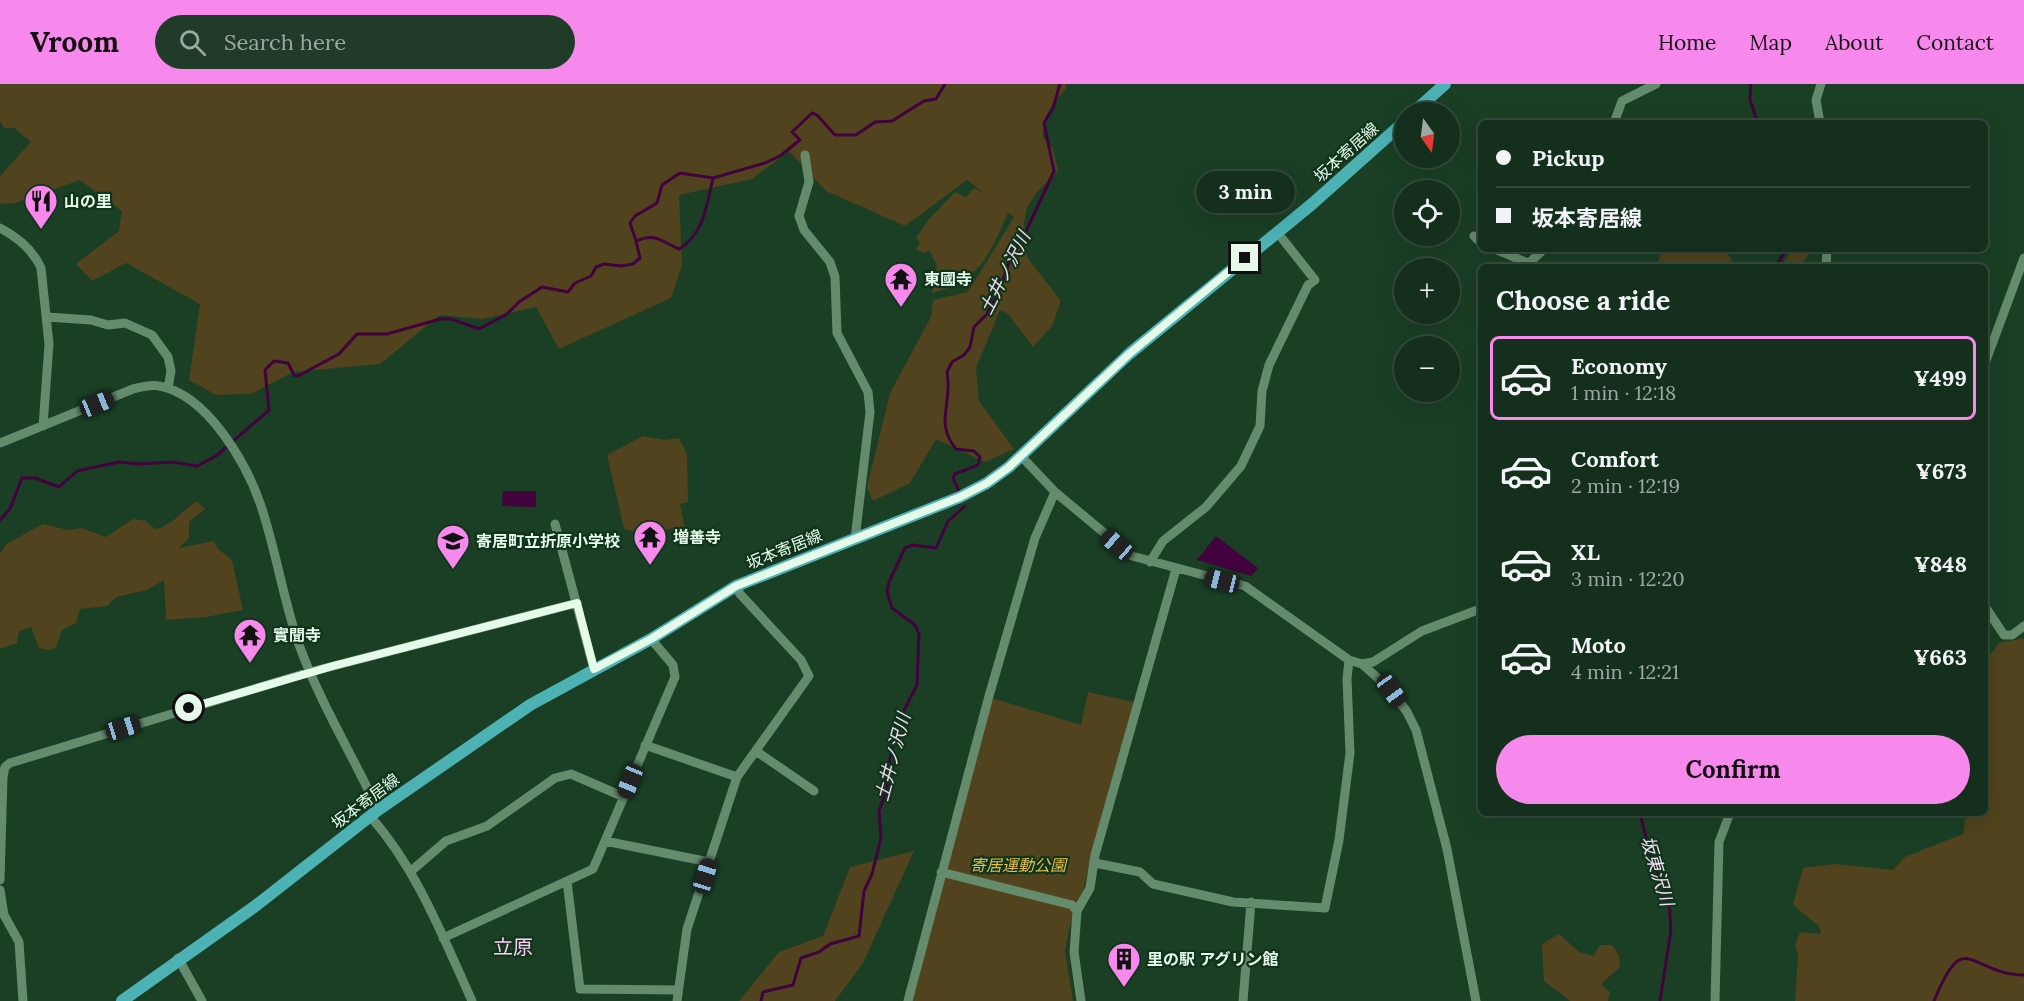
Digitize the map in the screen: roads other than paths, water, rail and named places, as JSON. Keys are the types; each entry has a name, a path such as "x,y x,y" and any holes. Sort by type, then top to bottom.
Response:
{"main road":[{"path":"1425,102 1445,84"},
{"name":"坂本寄居線","path":"122,1001 178,958 254,907 374,813 530,705 651,639 736,586 978,489 1020,456 1129,354 1346,176 1394,131"}],"street":[{"path":"1615,120 1622,101 1656,84"},
{"path":"1820,120 1816,96 1821,84"},
{"path":"805,155 809,182 799,216 804,230 830,262 835,277 837,333 868,392 870,412 855,539"},
{"path":"0,228 15,237 37,259 41,268 47,317 48,367 43,426"},
{"path":"1150,562 1163,541 1206,507 1225,486 1241,466 1255,441 1260,426 1262,391 1269,365 1308,285 1315,280 1277,232"},
{"path":"1502,252 1528,264"},
{"path":"1988,355 2024,258"},
{"path":"47,317 91,320 108,325 124,323 152,335 168,357 171,371 168,388"},
{"path":"0,443 133,389 156,385 168,388 192,402 213,420 248,477 261,507 297,639 310,672 374,813 410,872 472,1001"},
{"path":"1020,456 1055,492 1132,556 1245,586 1349,660 1362,664 1391,690 1407,712 1416,730 1447,849 1476,1001"},
{"path":"908,1001 941,872 1035,538 1055,492"},
{"path":"555,524 594,669"},
{"path":"1081,1001 1074,952 1077,911 1090,888 1176,569"},
{"path":"677,1001 687,929 737,777 809,676 809,671 740,594 736,586"},
{"path":"0,880 3,777 5,767 10,763 310,672 577,603"},
{"path":"1362,664 1374,662 1422,631 1478,610"},
{"path":"1988,611 2004,635 2013,635 2024,626"},
{"path":"443,938 593,869 675,676 674,665 651,639"},
{"path":"1095,863 1140,872 1154,884 1233,902 1325,908 1339,840 1350,753 1347,679 1349,660"},
{"path":"645,745 737,777"},
{"path":"756,751 814,791"},
{"path":"410,872 446,841 487,826 555,778 571,774 624,797"},
{"path":"1715,1001 1719,842 1729,816"},
{"path":"605,841 709,862"},
{"path":"941,872 1072,904 1077,911"},
{"path":"567,881 580,989 678,990"},
{"path":"0,890 4,915 19,942 23,1001"},
{"path":"1243,1001 1251,902"},
{"path":"178,958 202,1001"}],"waterway":[{"path":"0,520 10,509 22,478 35,478 59,487 77,471 119,462 139,464 172,462 197,466 216,456 269,410 265,370 274,361 288,363 294,375 298,376 339,354 357,334 387,334 440,319 451,319 479,329 507,314 519,302 542,287 568,292 575,283 591,276 596,267 604,264 621,266 633,264 640,258 636,241 643,238 654,238 679,249 694,236 699,227 713,178 765,163 780,156 800,140 792,132 812,113 817,115 835,135 856,135 875,122 892,121 924,101 936,99 945,84"},
{"name":"土井ノ沢川","path":"959,491 953,478 955,474 978,465 980,457 974,451 956,449 946,430 947,372 952,362 964,355 970,347 974,327 987,314 1001,285 1013,251 1023,238 1054,171 1044,123 1053,108 1060,84"},
{"name":"坂東沢川","path":"1751,84 1750,100 1757,120"},
{"path":"636,241 630,223 635,216 657,203 662,185 680,173 713,178"},
{"name":"坂東沢川","path":"1777,264 1785,252"},
{"name":"土井ノ沢川","path":"761,1001 763,992 793,985 801,958 819,952 830,944 859,936 864,891 872,874 881,838 879,811 887,788 890,758 900,718 917,685 919,634 915,625 892,608 887,592 889,582 905,548 913,545 936,548 948,521 965,506"},
{"name":"坂東沢川","path":"1641,816 1650,854 1669,900 1671,930 1660,1001"},
{"path":"1934,1001 1944,978 1953,965 1961,959 1970,959 2005,973 2024,975"}],"place":[{"name":"山の里","path":"41,230"},
{"name":"東國寺","path":"901,308"},
{"name":"増善寺","path":"650,566"},
{"name":"寄居町立折原小学校","path":"453,570"},
{"name":"實聞寺","path":"250,664"},
{"name":"里の駅 アグリン館","path":"1124,988"}],"district":[{"name":"立原","path":"513,947"}],"park label":[{"name":"寄居運動公園","path":"1018,865"}]}
